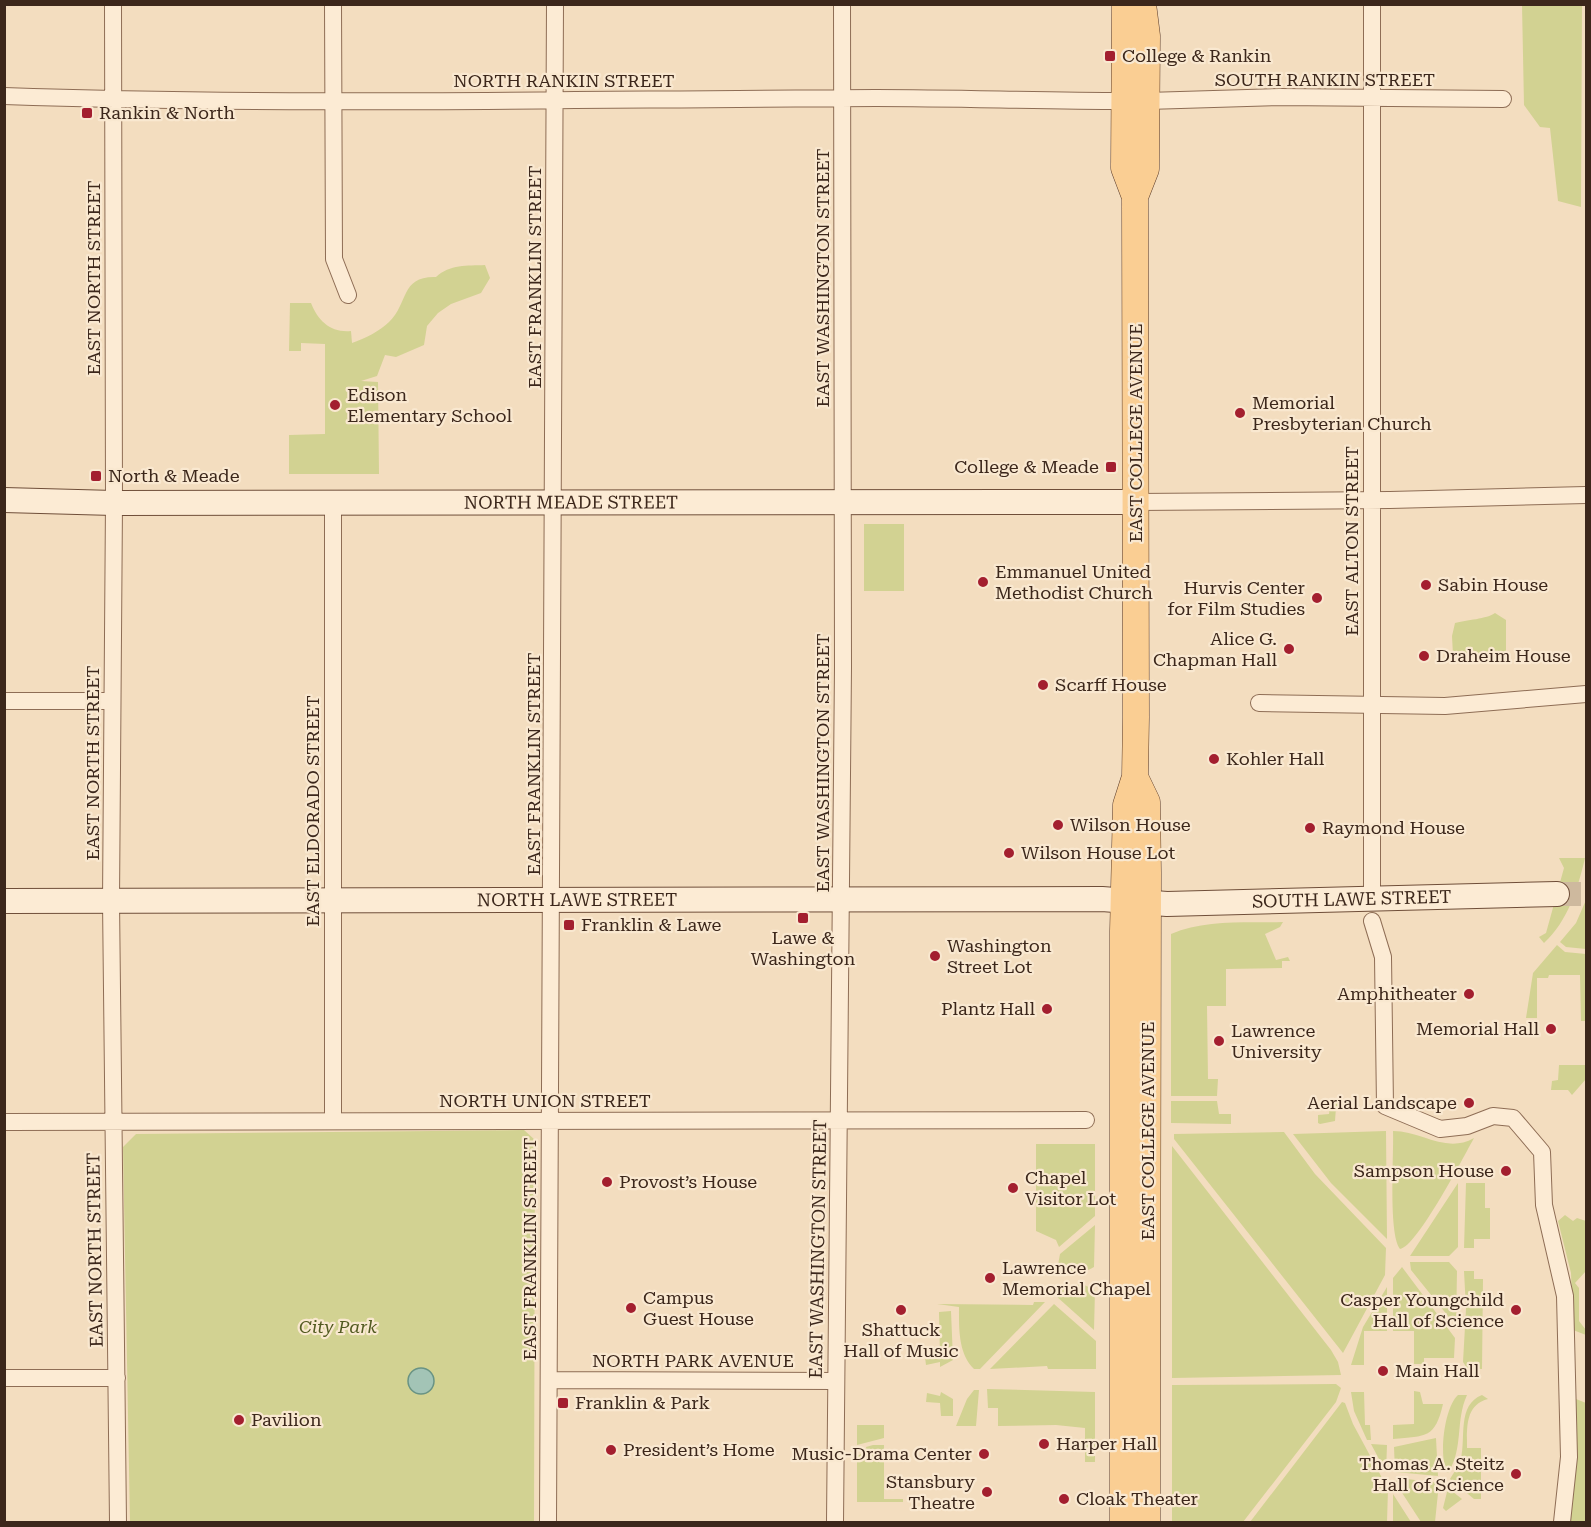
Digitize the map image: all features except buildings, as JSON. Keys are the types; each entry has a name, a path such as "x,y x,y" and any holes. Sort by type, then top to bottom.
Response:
{"main road":[{"name":"EAST COLLEGE AVENUE","path":"1125,4 1135,101 1146,169 1135,197 1135,777 1125,805 1136,901 1147,1522"},
{"name":"EAST COLLEGE AVENUE","path":"1135,101 1147,36 1143,4"},
{"name":"NORTH MEADE STREET","path":"4,500 114,503 843,500 1136,502"},
{"name":"SOUTH LAWE STREET","path":"1136,901 1372,910 1557,894"},
{"name":"NORTH LAWE STREET","path":"4,901 1136,901"},
{"name":"EAST COLLEGE AVENUE","path":"1123,1522 1122,1120 1136,901"}],"street":[{"name":"EAST NORTH STREET","path":"113,4 114,503 111,901 118,1522"},
{"path":"333,4 334,259 348,295"},
{"name":"EAST FRANKLIN STREET","path":"548,1522 550,1120 554,902 555,4"},
{"name":"EAST WASHINGTON STREET","path":"835,1522 843,500 842,4"},
{"name":"EAST ALTON STREET","path":"1372,4 1370,706 1372,910 1383,957 1385,1106 1440,1129 1467,1126 1493,1116 1513,1118 1542,1152 1544,1205 1562,1279 1566,1306 1569,1457 1562,1522"},
{"name":"NORTH RANKIN STREET","path":"4,96 113,100 1135,101"},
{"name":"SOUTH RANKIN STREET","path":"1135,101 1280,97 1503,99"},
{"path":"1136,502 1587,495"},
{"name":"EAST ELDORADO STREET","path":"333,502 333,1121"},
{"path":"1259,704 1445,706 1587,694"},
{"path":"4,701 112,701"},
{"name":"NORTH UNION STREET","path":"4,1122 1086,1120"},
{"path":"4,1378 117,1378"},
{"name":"NORTH PARK AVENUE","path":"549,1380 836,1381"}],"green space":[{"path":"1522,5 1582,5 1581,207 1558,201 1550,128 1540,127 1524,105"},
{"path":"485,265 490,278 481,293 451,304 438,313 427,326 424,345 396,357 385,355 377,376 361,381 378,382 379,474 289,474 289,435 325,434 325,344 301,343 301,351 289,351 290,303 311,303 321,320 331,328 351,331 352,343 381,329 389,322 400,307 406,292 416,281 436,277 453,268"},
{"path":"864,524 904,524 904,591 864,591"},
{"path":"1495,613 1506,620 1506,654 1453,655 1452,636 1455,623"},
{"path":"1559,858 1585,858 1566,914 1560,925 1544,943 1539,937 1546,933 1564,868"},
{"path":"1586,900 1586,949 1566,947 1560,942 1576,923"},
{"path":"1283,922 1280,927 1265,934 1276,960 1288,957 1290,961 1282,961 1282,968 1226,969 1226,1006 1207,1006 1208,1079 1218,1079 1217,1096 1171,1096 1171,934 1212,924"},
{"path":"1557,945 1565,952 1586,954 1586,1021 1581,1021 1580,975 1549,975 1548,978 1537,978 1537,1018 1526,1018 1533,973"},
{"path":"1559,1065 1586,1065 1586,1079 1572,1095 1568,1090 1551,1090 1552,1081 1558,1080"},
{"path":"1331,1100 1345,1100 1345,1104 1336,1107 1335,1121 1318,1123 1318,1115 1329,1114"},
{"path":"1171,1101 1217,1101 1219,1114 1231,1114 1231,1124 1171,1123"},
{"name":"City Park","path":"524,1130 535,1140 534,1522 130,1522 123,1147 136,1134"},
{"path":"1386,1131 1387,1239 1331,1183 1293,1134"},
{"path":"1393,1131 1454,1144 1474,1138 1428,1218 1408,1244 1400,1249 1394,1228"},
{"path":"1284,1132 1315,1174 1386,1248 1385,1275 1343,1353 1174,1139 1174,1134"},
{"path":"1036,1144 1095,1144 1095,1216 1059,1247 1056,1240 1036,1231"},
{"path":"1172,1146 1331,1350 1338,1362 1341,1375 1172,1378"},
{"path":"1458,1183 1458,1247 1449,1256 1410,1256"},
{"path":"1466,1183 1485,1183 1485,1208 1490,1208 1490,1239 1474,1239 1474,1248 1464,1248"},
{"path":"1565,1215 1573,1221 1577,1218 1586,1221 1586,1271 1575,1283 1579,1288 1579,1321 1586,1330 1586,1335 1573,1330 1571,1273 1558,1221"},
{"path":"1095,1225 1094,1267 1085,1271 1076,1271 1058,1265 1060,1254"},
{"path":"1410,1262 1449,1262 1457,1271 1456,1326 1411,1270"},
{"path":"1402,1267 1455,1338 1454,1358 1424,1358 1424,1364 1414,1364 1414,1331 1393,1331 1393,1278"},
{"path":"1464,1271 1474,1271 1474,1279 1483,1279 1482,1369 1467,1368 1463,1362 1466,1309"},
{"path":"1082,1284 1095,1290 1094,1330 1056,1296 1065,1287"},
{"path":"1387,1287 1387,1331 1364,1331 1364,1365 1351,1365 1363,1327"},
{"path":"1034,1302 1045,1302 980,1369 974,1369 962,1348 959,1307 937,1304 1033,1305"},
{"path":"1054,1304 1096,1341 1096,1369 1048,1369 1047,1366 990,1369"},
{"path":"951,1311 953,1360 940,1367 940,1362 926,1365 925,1357 940,1357 939,1312"},
{"path":"1336,1384 1341,1388 1336,1402 1243,1522 1172,1522 1172,1385"},
{"path":"987,1389 1095,1392 1095,1462 1085,1462 1085,1428 1056,1425 998,1426 998,1408 988,1408"},
{"path":"974,1390 979,1390 976,1426 956,1426 967,1399"},
{"path":"1414,1391 1420,1392 1423,1404 1443,1404 1437,1423 1433,1429 1422,1436 1393,1439 1393,1425 1414,1424"},
{"path":"941,1392 953,1399 953,1416 941,1416 940,1403 926,1402 927,1393 940,1396"},
{"path":"1351,1392 1364,1392 1365,1425 1370,1425 1371,1440 1367,1440 1354,1411"},
{"path":"1458,1395 1467,1395 1461,1415 1456,1454 1448,1473 1443,1457 1444,1434 1449,1410"},
{"path":"1482,1395 1488,1399 1475,1406 1468,1425 1467,1448 1481,1448 1481,1499 1474,1499 1450,1479 1461,1458 1464,1422 1469,1406"},
{"path":"1576,1399 1586,1403 1586,1522 1569,1522"},
{"path":"1342,1402 1345,1403 1353,1424 1388,1489 1387,1522 1250,1522"},
{"path":"857,1425 884,1425 884,1438 857,1445"},
{"path":"1436,1438 1438,1476 1395,1472 1394,1447"},
{"path":"1371,1444 1387,1445 1386,1472"},
{"path":"884,1445 884,1499 903,1499 903,1502 857,1502 857,1456 867,1451 866,1447"},
{"path":"1399,1478 1439,1483 1435,1522 1421,1522 1395,1482"},
{"path":"1448,1488 1462,1499 1446,1511 1443,1508"},
{"path":"1393,1494 1411,1522 1393,1522"}],"shaded area":[{"path":"421,1368 430,1372 434,1381 430,1390 421,1394 412,1390 408,1381 412,1372"}],"tunnel":[{"path":"1557,894 1586,894"}],"place":[{"name":"College & Rankin","path":"1110,56"},
{"name":"Rankin & North","path":"87,113"},
{"name":"Edison Elementary School","path":"335,405"},
{"name":"Memorial Presbyterian Church","path":"1240,413"},
{"name":"College & Meade","path":"1111,467"},
{"name":"North & Meade","path":"96,476"},
{"name":"Emmanuel United Methodist Church","path":"983,582"},
{"name":"Sabin House","path":"1426,585"},
{"name":"Hurvis Center for Film Studies","path":"1317,598"},
{"name":"Alice G. Chapman Hall","path":"1289,649"},
{"name":"Draheim House","path":"1424,656"},
{"name":"Scarff House","path":"1043,685"},
{"name":"Kohler Hall","path":"1214,759"},
{"name":"Wilson House","path":"1058,825"},
{"name":"Raymond House","path":"1310,828"},
{"name":"Wilson House Lot","path":"1009,853"},
{"name":"Lawe & Washington","path":"803,918"},
{"name":"Franklin & Lawe","path":"569,925"},
{"name":"Washington Street Lot","path":"935,956"},
{"name":"Amphitheater","path":"1469,994"},
{"name":"Plantz Hall","path":"1047,1009"},
{"name":"Memorial Hall","path":"1551,1029"},
{"name":"Lawrence University","path":"1219,1041"},
{"name":"Aerial Landscape","path":"1469,1103"},
{"name":"Sampson House","path":"1506,1171"},
{"name":"Provost’s House","path":"607,1182"},
{"name":"Chapel Visitor Lot","path":"1013,1188"},
{"name":"Lawrence Memorial Chapel","path":"990,1278"},
{"name":"Campus Guest House","path":"631,1308"},
{"name":"Shattuck Hall of Music","path":"901,1310"},
{"name":"Casper Youngchild Hall of Science","path":"1516,1310"},
{"name":"Main Hall","path":"1383,1371"},
{"name":"Franklin & Park","path":"563,1403"},
{"name":"Pavilion","path":"239,1420"},
{"name":"Harper Hall","path":"1044,1444"},
{"name":"President’s Home","path":"611,1450"},
{"name":"Music-Drama Center","path":"984,1454"},
{"name":"Thomas A. Steitz Hall of Science","path":"1516,1474"},
{"name":"Stansbury Theatre","path":"987,1492"},
{"name":"Cloak Theater","path":"1064,1499"}]}
